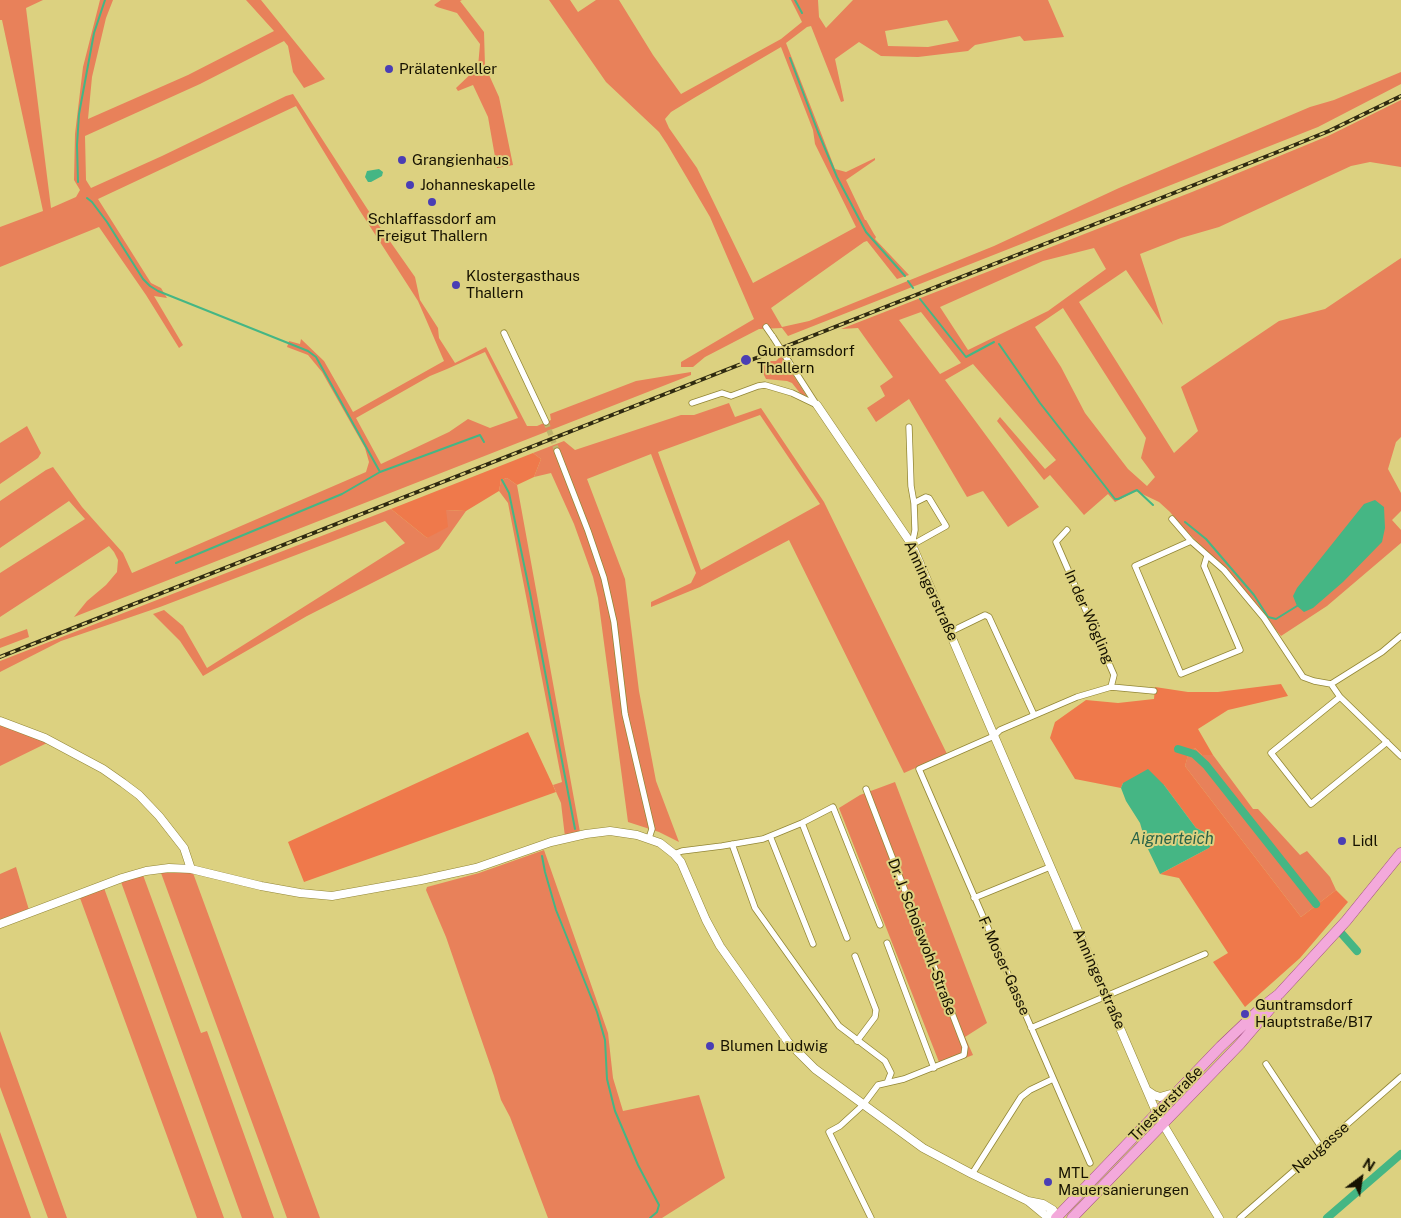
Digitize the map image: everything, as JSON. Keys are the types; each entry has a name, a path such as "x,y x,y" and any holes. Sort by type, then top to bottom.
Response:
{"main road":[{"name":"Triesterstraße","path":"1057,1218 1261,1008 1279,994 1346,921 1401,853"},
{"name":"Triesterstraße","path":"1072,1218 1240,1044 1270,1009 1279,994"}],"street":[{"name":"Anningerstraße","path":"766,328 912,546 1162,1125 1219,1218"},
{"path":"504,333 546,422"},
{"path":"692,403 722,393 731,396 765,385 792,393 817,405"},
{"path":"909,427 910,486 914,503 915,530 912,546"},
{"path":"557,451 604,578 614,622 625,714 652,829 649,838"},
{"path":"912,546 946,526 929,498 926,497 914,503"},
{"path":"1172,519 1207,556 1224,570 1264,618 1303,677 1314,682 1331,684 1382,652 1401,636"},
{"name":"In der Wögling","path":"994,736 1000,730 1034,715 1077,697 1111,687 1114,675 1056,542 1067,530"},
{"path":"1192,541 1135,566 1181,674 1240,650 1204,566 1207,556"},
{"path":"950,632 985,615 989,617 1034,715"},
{"path":"1331,684 1340,697 1401,756"},
{"path":"1111,687 1154,690"},
{"path":"1340,697 1271,753 1311,804 1387,742"},
{"path":"0,721 53,742 123,782 139,795 159,816 184,848 191,869"},
{"name":"F. Moser-Gasse","path":"994,736 919,769 1090,1163"},
{"name":"Dr. J. Schoiswohl-Straße","path":"866,789 965,1047 964,1054 934,1068 904,1080 878,1085 863,1105 840,1126 829,1132 871,1218"},
{"path":"674,854 682,851 763,839 802,823 833,807 880,925"},
{"path":"802,823 848,938"},
{"path":"0,924 122,878 146,871 169,868 191,869 261,886 332,896 476,868 551,842 586,834 610,831 649,838 660,843 674,854 686,871 706,920 720,946 788,1042 815,1069 923,1148 1028,1202 1043,1204 1053,1210 1057,1218"},
{"path":"770,836 813,944"},
{"path":"732,844 756,908 839,1026 889,1067 890,1073 887,1083"},
{"path":"974,898 1050,867"},
{"path":"887,943 934,1068"},
{"path":"1031,1028 1205,954"},
{"path":"854,956 876,1010 875,1017 857,1041"},
{"path":"1266,1064 1321,1147"},
{"name":"Neugasse","path":"1240,1218 1401,1077"},
{"path":"972,1174 1021,1097 1030,1090 1053,1079"},
{"path":"1148,1091 1160,1096 1178,1092"}],"shaded area":[{"path":"0,0 43,0 26,8 51,208 76,197 80,190 74,180 75,134 83,67 100,0 113,0 106,18 92,77 88,119 188,75 274,31 246,0 261,0 325,79 304,88 293,72 288,46 284,41 200,84 85,136 86,180 91,188 293,94 368,210 415,277 420,300 438,328 439,338 455,363 486,347 527,426 537,426 551,420 550,414 636,381 691,372 691,375 74,617 87,601 106,585 117,572 118,560 109,546 0,617 0,573 85,519 69,501 0,548 0,501 46,470 53,467 82,507 123,553 132,573 366,472 369,462 365,448 322,372 308,355 287,347 289,341 300,344 301,339 324,361 353,412 444,361 418,301 296,106 98,199 151,283 161,288 167,298 154,296 183,345 179,348 146,295 99,227 0,267 0,227 43,211 2,20 0,20","holes":["485,352 518,418 490,428 468,419 449,432 381,464 356,418 430,376"]},
{"path":"441,0 462,0 460,1 484,32 485,66 499,97 513,165 497,168 488,117 473,85 458,91 456,88 478,67 480,44 457,13 434,5"},
{"path":"549,0 570,0 578,12 596,0 619,0 653,55 681,94 781,39 802,22 791,0 818,0 819,17 826,28 853,0 1048,0 1064,37 1024,41 1020,36 975,45 968,51 918,57 881,56 859,42 835,59 844,101 841,102 811,26 786,43 835,169 846,172 875,158 875,160 846,180 865,220 876,237 875,239 909,275 897,279 867,241 864,242 771,308 782,327 809,321 994,246 1119,188 1310,107 1334,100 1401,72 1401,84 1318,127 788,336 782,328 759,329 705,357 693,367 681,367 681,362 754,319 710,217 667,144 659,132 606,82","holes":["947,20 959,41 928,47 888,46 885,31","781,47 813,130 815,144 856,227 753,283 697,168 669,128 665,119 671,112"]},
{"path":"1401,100 1401,167 1370,162 1351,166 1219,227 1181,238 1140,254 1163,325 1126,270 1079,302 1174,453 1198,431 1181,387 1279,321 1325,309 1401,258 1401,437 1396,442 1388,469 1401,493 1401,511 1392,520 1401,530 1401,543 1327,606 1281,636 1221,563 1182,527 1159,502 1136,491 1115,502 1108,494 1084,515 1050,475 1044,480 997,421 1000,417 1045,469 1056,460 973,364 945,380 1039,507 1008,527 983,491 967,497 909,399 876,422 867,408 885,396 880,386 893,377 858,328 841,329 1192,192 1328,136","holes":["1094,248 1106,269 1048,311 968,350 940,307 1043,261","1063,308 1146,438 1141,458 1155,477 1147,486 1128,469 1085,413 1061,367 1035,327","921,312 961,363 940,374 899,320"]},
{"path":"781,356 806,397 792,383 766,379 760,367 763,361 776,361"},
{"path":"729,403 735,417 761,408 824,502 947,754 904,773 789,540 700,587 651,607 651,602 691,583 696,573 651,454 587,479 625,579 639,691 656,781 679,842 659,832 628,822 598,598 593,577 574,524 551,473 534,477 541,459 533,453 564,441 575,450 681,415 694,415","holes":["760,415 820,504 701,570 658,452"]},
{"path":"27,426 41,453 38,458 0,484 0,443"},
{"path":"533,453 541,459 534,477 517,485 507,478 501,480 499,491 466,511 446,510 448,527 427,538 391,509"},
{"path":"507,478 517,485 580,832 565,837 561,803 553,785 562,782 508,503 499,491 501,480"},
{"path":"391,509 427,538 446,510 466,511 439,549 307,616 203,676 180,641 153,614 164,610 183,626 207,668 405,543 385,521 160,607 61,641 0,672 0,661"},
{"path":"27,629 29,637 0,648 0,639"},
{"path":"1281,684 1288,696 1228,710 1198,729 1213,755 1202,755 1195,748 1189,752 1185,766 1301,917 1336,890 1348,902 1300,958 1245,1007 1213,962 1228,953 1179,878 1160,874 1209,848 1204,832 1196,828 1164,785 1123,783 1121,788 1075,779 1050,738 1055,722 1086,700 1118,703 1154,699 1155,687 1188,692 1218,692"},
{"path":"0,725 24,733 47,743 0,766"},
{"path":"528,732 556,792 304,882 288,842"},
{"path":"1195,748 1202,755 1213,755 1253,809 1258,809 1300,855 1307,851 1330,877 1336,890 1301,917 1185,766 1189,751"},
{"path":"895,782 987,1023 965,1037 973,1055 941,1067 839,808 860,795"},
{"path":"544,850 608,1033 613,1078 623,1111 699,1095 725,1178 662,1218 548,1218 510,1117 501,1100 446,937 426,890 427,887 479,873"},
{"path":"16,867 29,910 0,920 0,874"},
{"path":"161,873 193,873 320,1218 287,1218"},
{"path":"143,875 201,1033 207,1031 274,1218 242,1218 121,882"},
{"path":"104,888 224,1218 197,1218 80,898"},
{"path":"0,1031 67,1218 48,1218 0,1087"},
{"path":"0,1132 31,1218 0,1218"}],"water":[{"path":"379,169 383,172 382,176 368,182 365,177 367,171"},
{"path":"1375,500 1384,507 1385,528 1382,542 1343,582 1313,608 1304,612 1297,606 1293,596 1297,588 1364,504"},
{"name":"Aignerteich","path":"1148,769 1164,785 1196,828 1204,832 1211,845 1209,848 1160,874 1147,847 1140,823 1126,801 1121,788 1123,783"}],"waterway":[{"path":"78,182 77,145 79,114 94,33 105,0"},
{"path":"795,0 802,13"},
{"path":"790,58 837,177 866,232 905,276"},
{"path":"87,198 107,222 143,279 150,286 158,291 308,351 316,357 380,472"},
{"path":"908,281 913,288"},
{"path":"920,299 966,357 994,342"},
{"path":"999,344 1040,403 1115,499 1137,490 1153,505"},
{"path":"176,563 342,494 380,472 480,435 484,442"},
{"path":"502,480 509,493 530,593 575,829"},
{"path":"1185,522 1206,539 1254,595 1268,617 1276,619 1297,606"},
{"path":"1178,749 1194,754 1206,765 1316,904"},
{"path":"542,856 556,910 597,1012 605,1040 607,1079 615,1111 638,1165 659,1205 657,1212 650,1218"},
{"path":"1342,934 1357,951"},
{"path":"1327,1218 1401,1154"}],"tunnel":[{"path":"546,422 557,451"}],"railway":[{"path":"0,657 1275,153 1329,131 1401,96"}],"place":[{"name":"Prälatenkeller","path":"389,69"},
{"name":"Grangienhaus","path":"402,160"},
{"name":"Johanneskapelle","path":"410,185"},
{"name":"Schlaffassdorf am Freigut Thallern","path":"432,202"},
{"name":"Klostergasthaus Thallern","path":"456,285"},
{"name":"Guntramsdorf Thallern","path":"746,360"},
{"name":"Lidl","path":"1342,841"},
{"name":"Guntramsdorf Hauptstraße/B17","path":"1245,1014"},
{"name":"Blumen Ludwig","path":"710,1046"},
{"name":"MTL Mauersanierungen","path":"1048,1182"}]}
